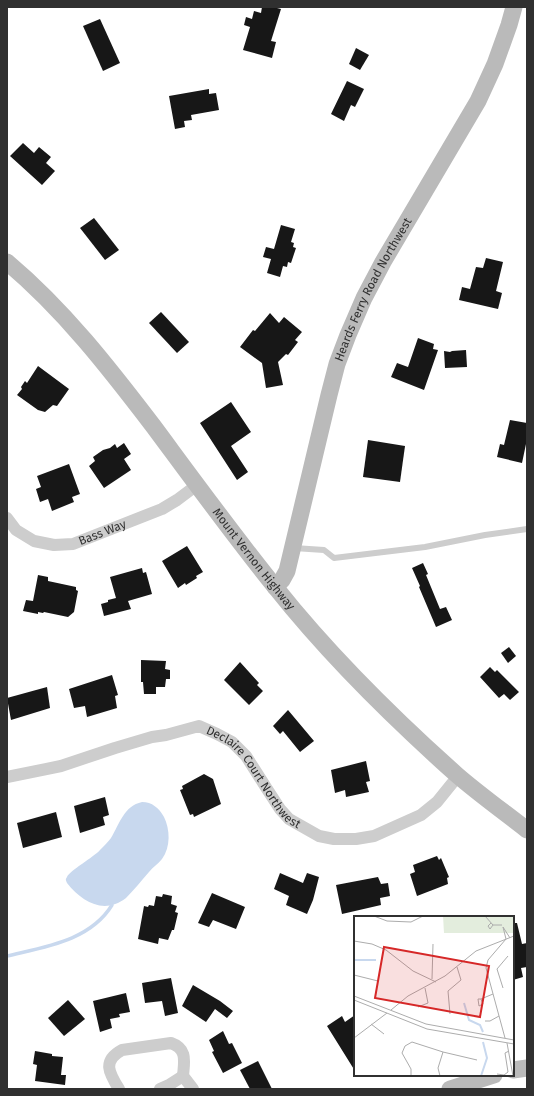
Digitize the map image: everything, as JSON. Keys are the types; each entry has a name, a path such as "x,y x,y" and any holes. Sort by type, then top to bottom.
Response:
{"street":[{"name":"Heards Ferry Road Northwest","path":"275,587 287,572 329,395 337,364 348,335 364,298 386,258 478,101 495,64 514,7"},
{"name":"Mount Vernon Highway","path":"7,262 48,299 78,330 135,402 275,587 347,671 417,739 458,776 527,830"},
{"name":"Bass Way","path":"7,518 16,530 34,541 54,545 72,544 162,509 197,485"},
{"name":"Declaire Court Northwest","path":"7,777 61,766 152,737 199,726 232,742 246,756 280,809 289,819 319,836 334,839 356,839 374,836 421,815 437,802 458,776"},
{"path":"119,1089 111,1076 109,1063 116,1054 122,1050 171,1043 177,1045 182,1050 184,1057 183,1076 193,1089"},
{"path":"514,1070 527,1068"},
{"path":"160,1089 183,1076"},
{"path":"450,1089 491,1076"}],"lane":[{"path":"292,548 324,550 334,558 425,547 486,535 527,529"}],"water":[{"path":"142,802 155,806 164,817 169,838 165,854 129,895 118,903 110,906 102,906 86,901 73,890 67,883 66,878 72,871 97,853 111,838 123,816 131,807"}],"building":[{"path":"262,7 281,9 271,41 276,42 272,58 243,50 250,27 244,25 246,17 252,19 254,11 261,13"},
{"path":"100,19 120,63 103,71 83,26"},
{"path":"356,48 369,55 360,70 349,64"},
{"path":"347,81 364,89 355,107 351,105 344,121 331,114"},
{"path":"209,89 209,94 216,93 219,110 191,115 192,120 184,121 185,127 175,129 169,96"},
{"path":"23,143 34,153 39,147 51,157 46,163 55,171 42,185 10,156"},
{"path":"94,218 119,250 105,260 80,228"},
{"path":"281,225 295,229 291,242 294,243 293,247 296,248 291,263 288,262 287,267 283,266 280,277 267,273 271,259 263,257 266,247 274,249"},
{"path":"486,258 503,262 496,291 502,293 498,309 459,300 462,287 470,289 476,267 483,268"},
{"path":"161,312 189,342 177,353 149,323"},
{"path":"270,313 279,323 284,317 302,332 295,340 298,342 288,355 286,354 278,362 283,385 266,388 262,363 240,347 253,330 255,331"},
{"path":"418,338 434,344 433,349 438,350 424,390 391,377 397,363 408,367"},
{"path":"466,350 467,367 445,368 444,351 450,352"},
{"path":"38,366 69,389 57,406 53,405 45,412 38,410 17,395 22,389 21,387 25,381 27,383"},
{"path":"231,402 251,432 231,446 248,472 237,480 200,423"},
{"path":"510,420 527,423 527,444 522,463 497,457 500,444 504,445"},
{"path":"368,440 405,446 400,482 363,477"},
{"path":"124,443 131,454 124,459 131,470 104,488 89,466 95,461 93,457 115,444 117,448"},
{"path":"69,464 80,494 72,497 74,502 52,511 48,499 40,502 36,489 41,487 37,476"},
{"path":"187,546 203,572 196,576 197,578 178,588 162,561"},
{"path":"423,563 428,574 426,575 440,609 446,607 452,620 436,627 412,568"},
{"path":"142,568 143,573 146,572 152,594 128,601 131,609 104,616 101,604 116,598 110,577"},
{"path":"38,575 48,577 48,581 76,587 76,590 78,591 74,612 68,617 44,612 38,612 38,614 23,611 26,600 33,601"},
{"path":"509,647 516,656 508,663 501,653"},
{"path":"141,660 166,661 165,669 170,670 170,679 166,679 165,687 156,687 156,694 144,694 143,682 141,682"},
{"path":"240,662 259,683 257,685 263,691 249,705 224,680"},
{"path":"490,667 495,672 497,670 519,692 510,700 504,694 499,698 480,677"},
{"path":"112,675 118,695 115,696 117,708 87,717 85,706 74,708 69,689"},
{"path":"47,687 50,708 11,720 7,698"},
{"path":"288,710 314,741 300,752 283,731 280,734 273,726"},
{"path":"366,761 370,781 366,782 369,792 346,797 345,790 335,793 331,770"},
{"path":"204,774 213,779 221,804 194,817 193,814 190,815 180,790 183,789 182,786"},
{"path":"105,797 109,815 103,817 105,825 80,833 74,806"},
{"path":"56,812 62,837 23,848 17,823"},
{"path":"437,856 439,860 441,858 449,877 447,878 448,884 417,896 410,874 415,872 413,865"},
{"path":"280,873 303,883 307,873 319,877 313,900 307,914 286,905 289,896 274,889"},
{"path":"378,877 381,884 388,883 390,896 380,898 381,905 342,914 336,885"},
{"path":"212,893 245,907 236,929 213,920 209,927 198,923"},
{"path":"163,894 172,896 171,904 177,906 175,912 178,913 174,930 172,930 168,940 159,938 158,944 138,939 144,906 154,906 156,896 162,897"},
{"path":"514,923 517,923 522,944 527,943 527,967 521,968 523,977 514,980"},
{"path":"171,978 178,1013 165,1016 162,1001 145,1003 142,983"},
{"path":"193,985 220,1001 233,1011 227,1018 215,1009 206,1022 182,1006"},
{"path":"126,993 130,1012 119,1014 120,1017 110,1019 112,1028 100,1032 93,1001"},
{"path":"68,1000 85,1019 64,1036 48,1018"},
{"path":"342,1016 345,1022 354,1016 354,1069 327,1026"},
{"path":"223,1031 229,1044 232,1043 242,1063 223,1073 212,1052 214,1051 209,1040"},
{"path":"35,1051 52,1054 52,1056 63,1057 61,1075 66,1075 65,1085 35,1081 37,1065 33,1064"},
{"path":"258,1061 272,1089 250,1089 240,1070"}],"waterway":[{"path":"7,956 65,941 79,935 92,927 103,917 112,905"}]}
